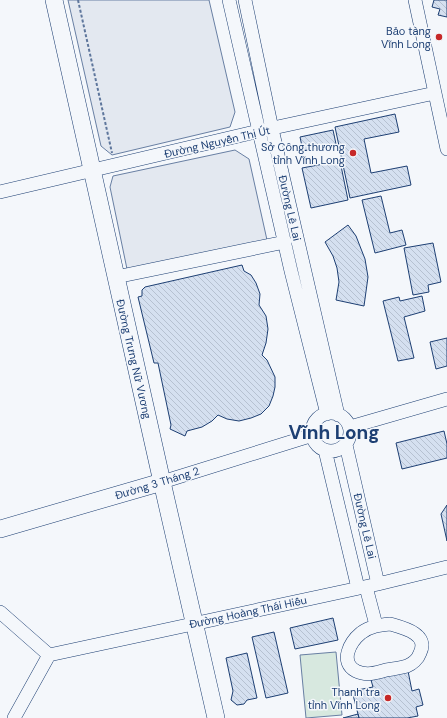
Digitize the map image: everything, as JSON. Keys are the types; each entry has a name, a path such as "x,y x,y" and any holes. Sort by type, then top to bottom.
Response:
{"main road":[{"name":"Đường Trưng Nữ Vương","path":"54,0 216,718"},
{"name":"Đường 3 Tháng 2","path":"0,529 162,482"}],"street":[{"name":"Đường Lê Lai","path":"230,0 291,271 333,414"},
{"name":"Đường Lê Lai","path":"245,0 333,414"},
{"path":"415,0 447,149"},
{"name":"Đường Nguyễn Thị Út","path":"0,192 259,131 435,93"},
{"path":"116,277 285,242"},
{"path":"350,427 447,399"},
{"path":"333,414 347,421 350,427 351,433 346,445 341,449 334,451 325,450 318,445 312,435 315,423 319,418 333,414"},
{"name":"Đường 3 Tháng 2","path":"162,482 312,435"},
{"name":"Đường Lê Lai","path":"346,445 367,586"},
{"name":"Đường Lê Lai","path":"325,450 367,586"},
{"name":"Đường Hoàng Thái Hiếu","path":"49,655 367,586 447,567"},
{"path":"367,586 376,625"},
{"path":"0,612 49,655 14,718"},
{"path":"390,624 406,628 417,635 421,641 422,647 420,654 415,661 408,666 368,674 359,673 353,669 347,658 348,649 362,632 376,625 390,624"}],"path":[{"path":"78,0 112,155 117,165"}],"shaded area":[{"path":"68,0 209,0 235,112 230,127 112,155 101,146"},
{"path":"235,150 249,159 267,240 127,269 110,187 113,176"},
{"path":"336,652 342,715 306,718 300,655"}],"building":[{"path":"434,0 447,0 447,17 438,15 440,9 432,7"},
{"name":"Sở Công thương tỉnh Vĩnh Long","path":"395,114 399,132 364,139 371,173 407,166 411,185 350,198 335,127"},
{"path":"333,130 336,144 303,151 300,137"},
{"path":"340,161 348,200 311,208 302,168"},
{"path":"381,196 390,233 402,230 406,245 375,253 362,200"},
{"path":"348,225 356,236 365,259 368,277 364,306 336,300 339,282 337,268 333,256 325,242"},
{"path":"433,243 441,282 428,285 429,292 413,295 404,248"},
{"path":"242,265 244,271 251,275 256,283 260,294 259,305 266,316 268,329 262,355 267,360 275,377 273,396 269,406 261,414 239,421 227,419 218,415 202,427 187,431 185,436 170,429 171,425 158,363 154,363 138,297 142,296 142,290 145,287"},
{"path":"422,296 425,311 404,317 414,358 398,361 383,301 399,297 400,301"},
{"path":"447,338 447,366 436,369 430,342"},
{"path":"444,431 447,444 447,458 402,469 396,443"},
{"path":"447,505 447,541 441,514"},
{"path":"333,618 338,640 295,649 290,628"},
{"path":"274,632 288,693 266,698 252,637"},
{"path":"247,653 257,698 247,700 244,704 237,705 231,700 233,691 226,658"},
{"name":"Thanh tra tỉnh Vĩnh Long","path":"408,671 412,691 419,689 423,705 416,707 418,716 407,718 359,718 352,691 373,687 371,680"},
{"path":"358,714 359,718 343,718"}],"place":[{"name":"Bảo tàng Vĩnh Long","path":"439,37"},
{"name":"Sở Công thương tỉnh Vĩnh Long","path":"353,153"},
{"name":"Thanh tra tỉnh Vĩnh Long","path":"388,698"}],"district":[{"name":"Vĩnh Long","path":"334,432"}]}
